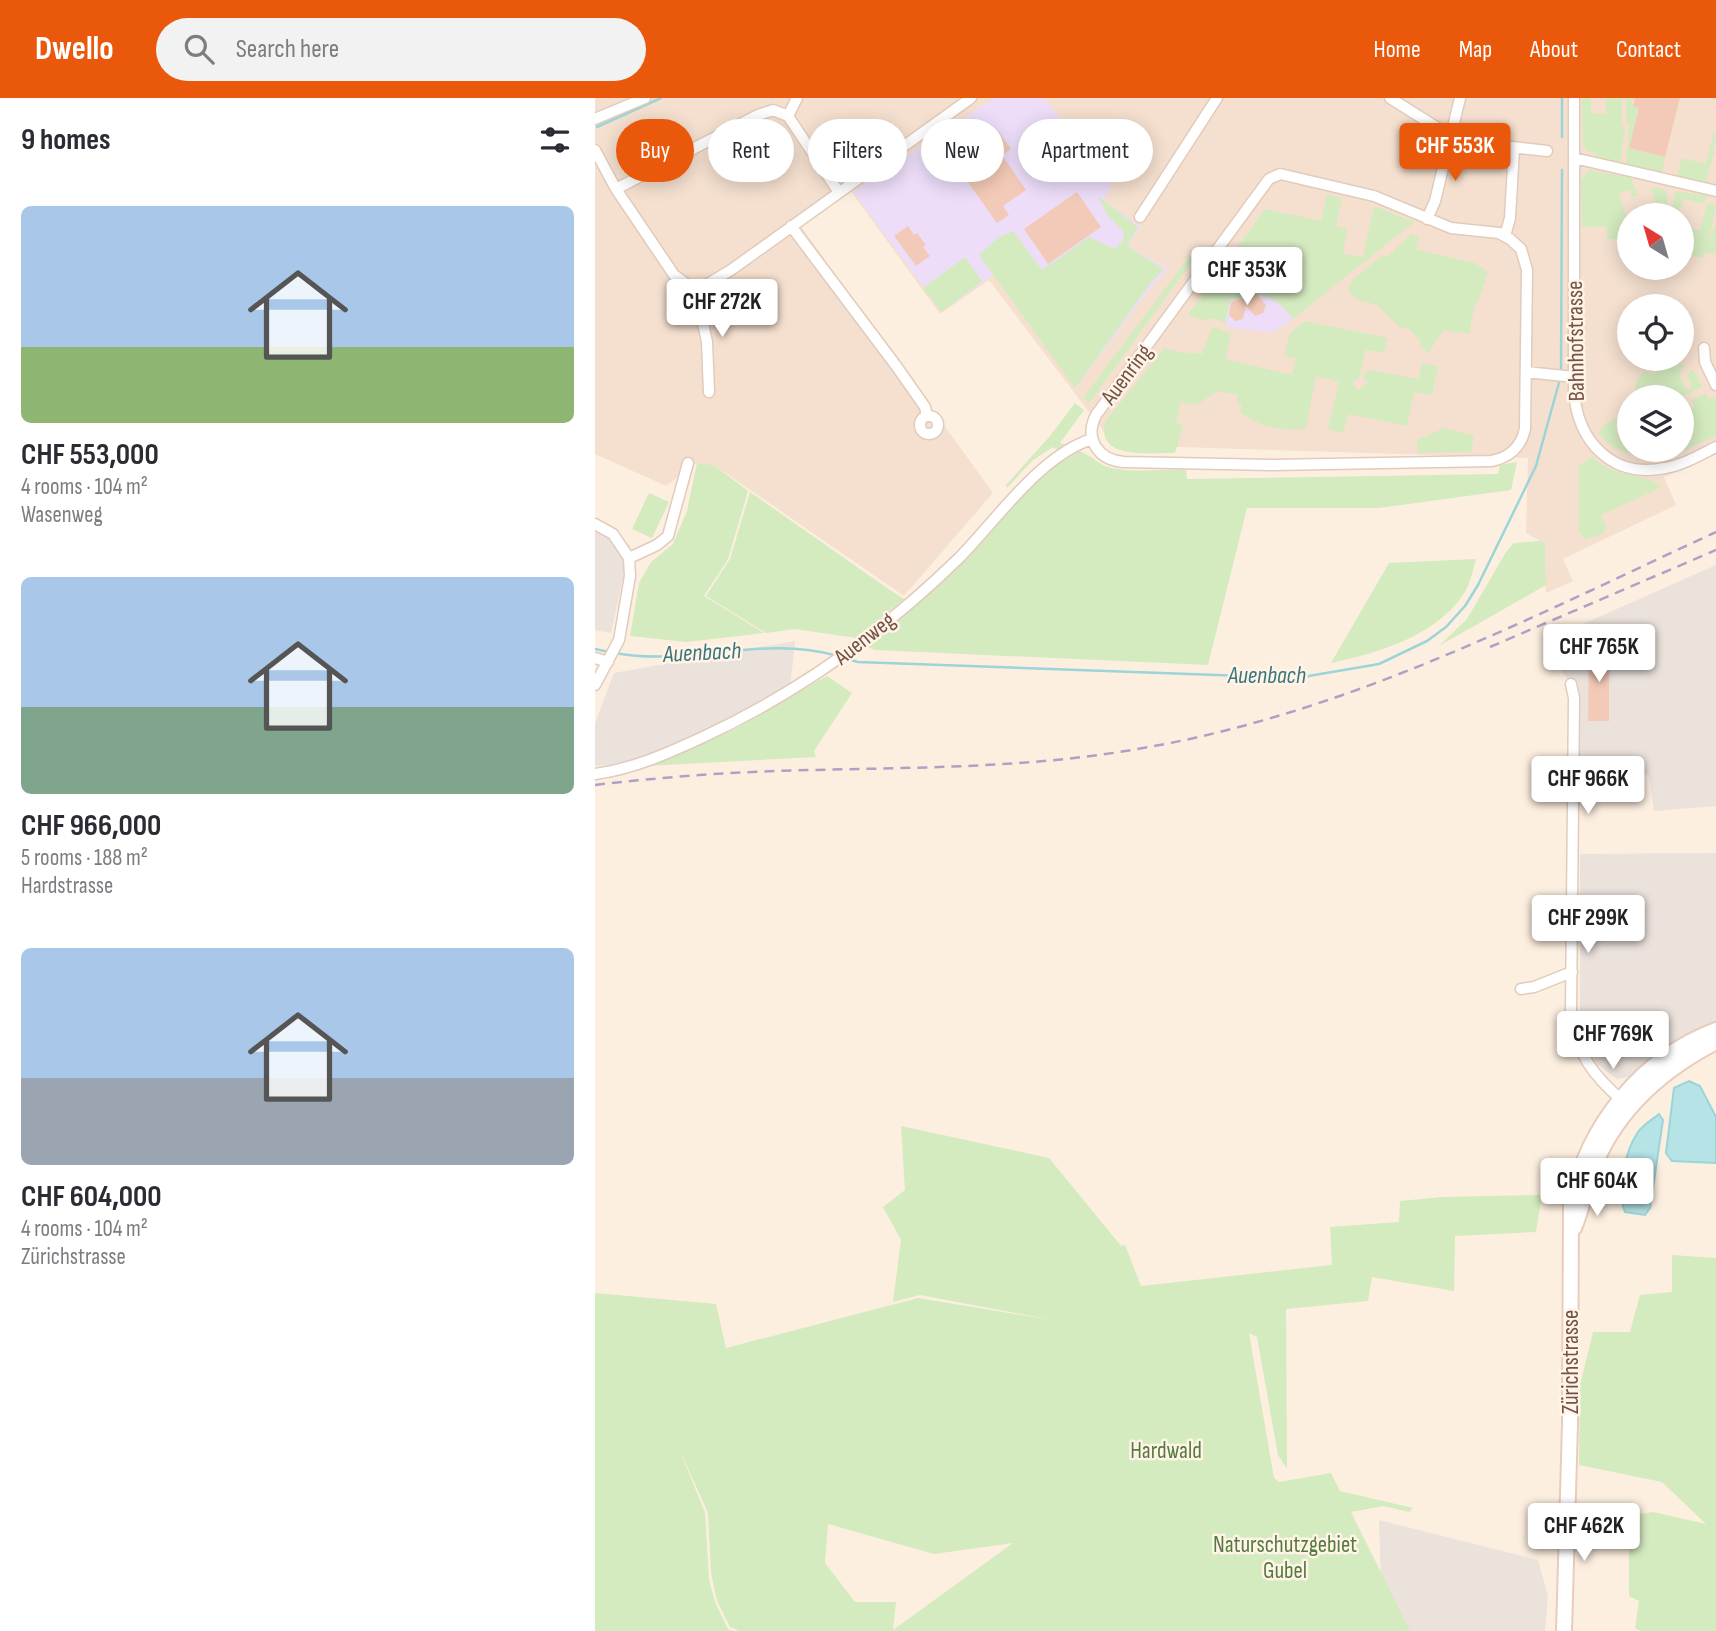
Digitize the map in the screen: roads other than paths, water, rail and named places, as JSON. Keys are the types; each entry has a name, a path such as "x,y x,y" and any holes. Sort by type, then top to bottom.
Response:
{"main road":[{"name":"Zürichstrasse","path":"1565,1631 1573,1231 1597,1159 1625,1102 1658,1062 1688,1043 1716,1030"},
{"name":"Zürichstrasse","path":"1625,1102 1673,1067 1716,1042"}],"street":[{"path":"595,119 645,98"},
{"path":"788,116 797,98"},
{"path":"696,291 731,270 971,98"},
{"path":"1140,217 1217,98"},
{"path":"1390,98 1452,137 1547,152"},
{"path":"1427,219 1435,201 1460,98"},
{"name":"Bahnhofstrasse","path":"1574,98 1565,376 1580,425 1590,442 1612,461 1632,468 1655,470 1675,466 1716,447"},
{"path":"616,189 758,114 773,110 788,116 838,191"},
{"path":"1092,439 1103,456 1124,463 1274,465 1495,460 1511,453 1523,437 1527,372 1527,265 1521,249 1505,236 1510,218 1514,148"},
{"path":"595,150 616,189 674,275 696,291 707,342 709,392"},
{"path":"1574,158 1716,191"},
{"name":"Auenring","path":"1092,439 1092,424 1096,415 1272,176 1280,174 1356,191 1451,228 1492,231 1505,236"},
{"path":"791,226 897,367 925,407 927,416"},
{"path":"1703,348 1705,362 1716,385"},
{"path":"1527,372 1565,376"},
{"name":"Auenweg","path":"595,774 634,767 682,747 755,711 832,664 910,602 958,558 1034,476 1092,439"},
{"path":"629,558 657,545 668,536 688,463"},
{"path":"595,524 613,534 629,558 630,576 611,655 595,685"},
{"path":"595,658 611,655"},
{"path":"1571,684 1574,698 1573,1032 1578,1049 1594,1073 1625,1102"},
{"path":"1521,989 1534,987 1572,972"}],"water":[{"path":"1689,1081 1700,1086 1716,1117 1716,1163 1672,1161 1666,1153 1674,1088"},
{"path":"1659,1114 1663,1120 1650,1208 1645,1215 1625,1212 1621,1193 1629,1150 1640,1129"}],"waterway":[{"path":"597,127 661,98"},
{"name":"Auenbach","path":"1562,98 1562,137"},
{"name":"Auenbach","path":"1561,373 1562,170"},
{"name":"Auenbach","path":"844,658 858,662 1297,678 1379,664 1427,641 1446,627 1465,606 1536,466 1560,379"},
{"name":"Auenbach","path":"615,653 671,656 782,648 838,656"},
{"name":"Auenbach","path":"595,649 609,652"}],"railway":[{"path":"595,785 730,773 963,766 1056,760 1149,747 1224,731 1369,686 1439,658 1716,532"},
{"path":"1490,647 1716,550"}],"park label":[{"name":"Hardwald","path":"1166,1450"},
{"name":"Naturschutzgebiet Gubel","path":"1285,1557"}]}
